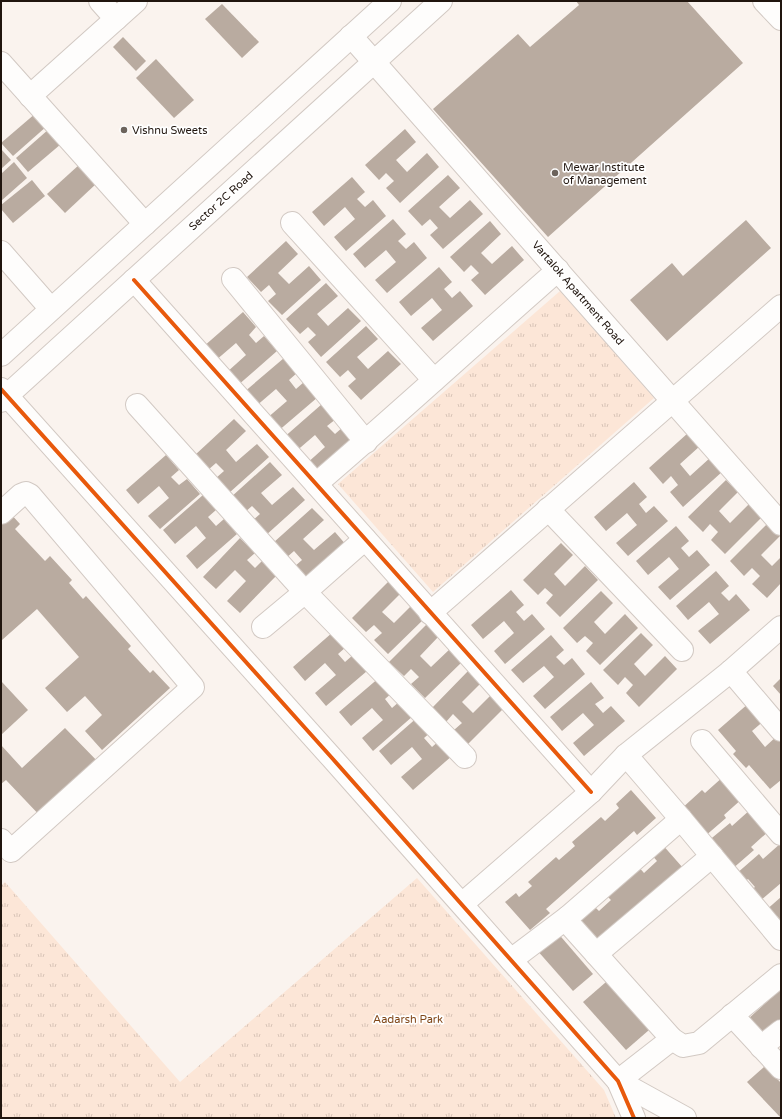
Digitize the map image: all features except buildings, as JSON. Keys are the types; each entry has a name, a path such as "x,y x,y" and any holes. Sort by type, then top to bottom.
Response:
{"street":[{"path":"100,1 116,19"},
{"path":"30,96 136,1"},
{"name":"Sector 2C Road","path":"3,395 134,280 441,1"},
{"path":"764,1 781,19"},
{"path":"1,355 351,36 385,3"},
{"name":"Vartalok Apartment Road","path":"351,36 781,524"},
{"path":"1,63 145,224"},
{"path":"224,152 246,178"},
{"path":"292,223 434,380"},
{"path":"1,252 51,309"},
{"path":"316,484 366,442 558,270"},
{"path":"233,279 366,442"},
{"path":"134,280 591,792"},
{"path":"430,613 781,306"},
{"path":"3,395 462,904 618,1081 634,1118"},
{"path":"137,405 305,592 465,757"},
{"path":"1,513 21,495 26,494 30,496 193,687 11,851 1,840"},
{"path":"548,510 682,650"},
{"path":"263,627 365,539"},
{"path":"462,904 591,792 626,755 731,671 781,628"},
{"path":"731,671 781,730"},
{"path":"702,741 781,834"},
{"path":"626,755 781,939"},
{"path":"511,960 568,917 681,819"},
{"path":"596,954 712,856"},
{"path":"568,917 571,926 672,1039 683,1046 698,1042 781,975"},
{"path":"732,1015 781,1068"},
{"path":"761,1047 781,1031"},
{"path":"618,1081 672,1039"},
{"path":"618,1081 685,1118"}],"green space":[{"path":"560,291 654,398 433,592 338,484"},
{"name":"Aadarsh Park","path":"417,878 604,1090 616,1118 1,1118 1,886 5,882 180,1082"}],"cycle path":[{"path":"134,280 591,792"},
{"path":"1,389 332,758 618,1081 634,1118"}],"place":[{"name":"Vishnu Sweets","path":"124,130"},
{"name":"Mewar Institute of Management","path":"555,173"}]}
